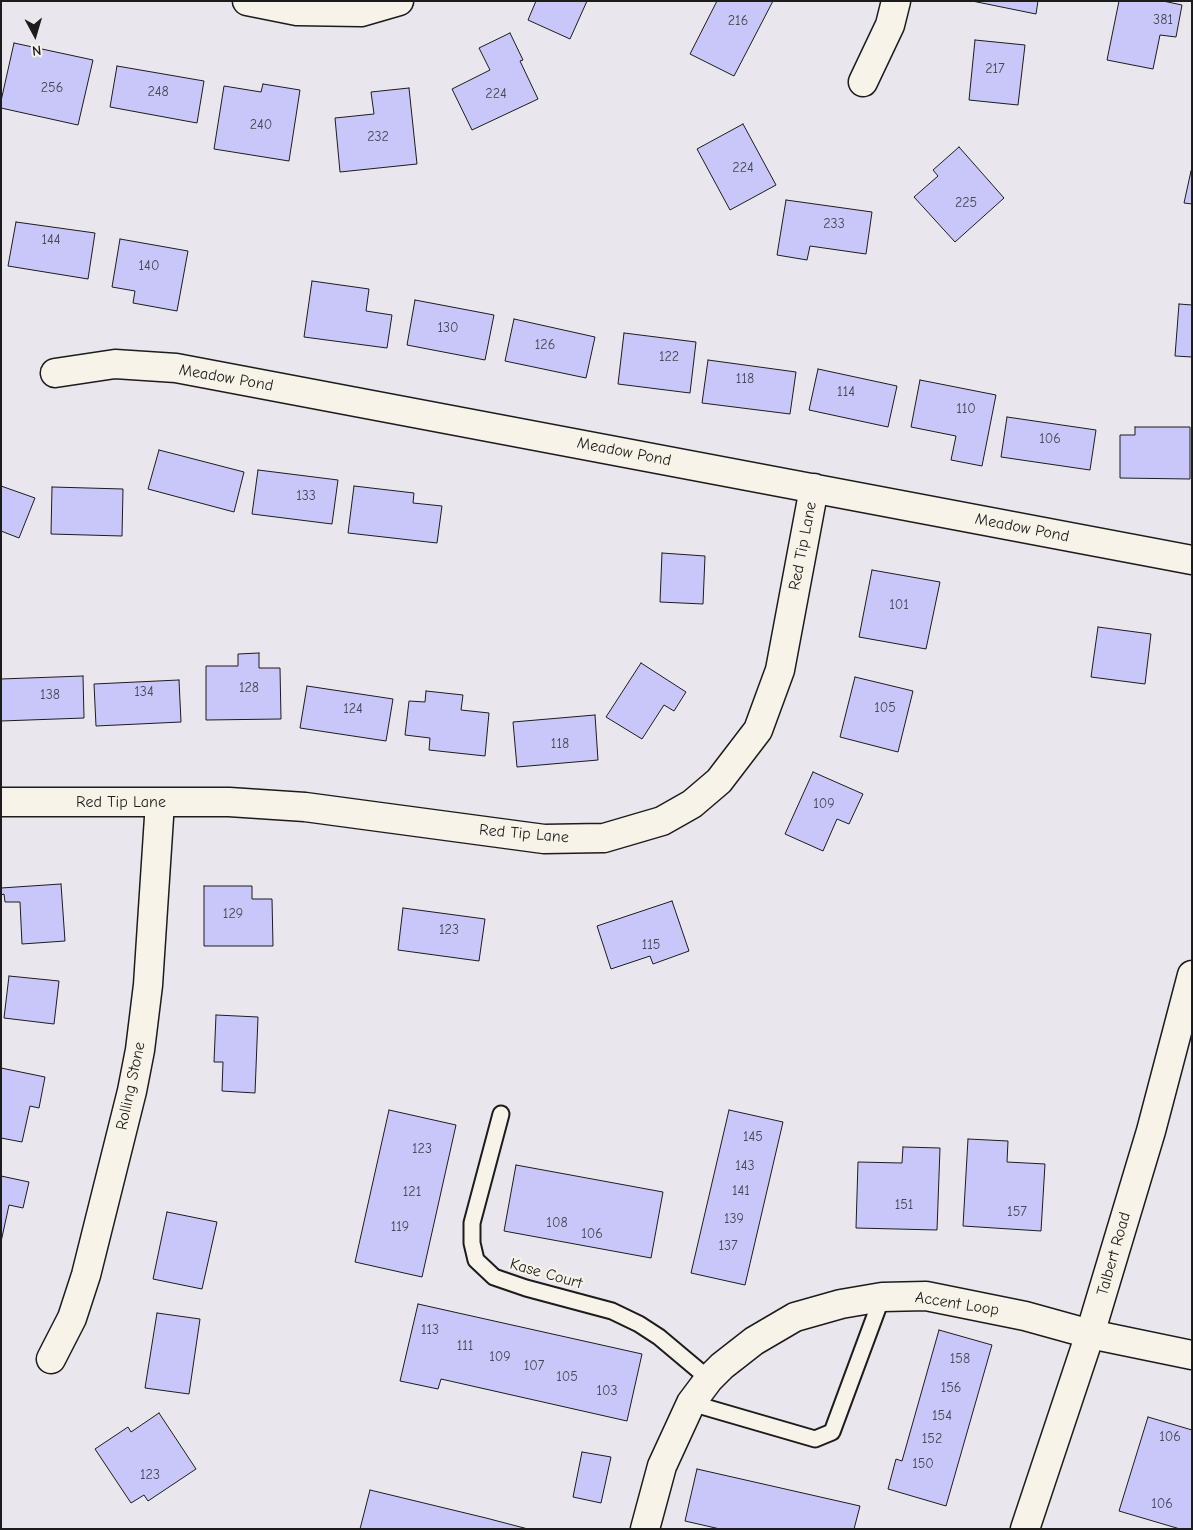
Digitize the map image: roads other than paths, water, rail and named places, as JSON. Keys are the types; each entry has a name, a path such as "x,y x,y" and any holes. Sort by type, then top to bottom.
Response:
{"street":[{"path":"247,1 297,11 361,12 399,1"},
{"path":"863,82 890,25 896,1"},
{"name":"Meadow Pond","path":"55,373 115,364 176,368 1192,560"},
{"name":"Red Tip Lane","path":"1,802 229,802 305,806 544,838 604,838 662,821 692,804 719,781 758,730 780,670 814,488"},
{"name":"Rolling Stone","path":"51,1359 72,1318 86,1275 132,1092 140,1050 148,985 160,802"},
{"name":"Talbert Road","path":"1025,1529 1090,1334 1151,1131 1192,975"},
{"name":"Accent Loop","path":"645,1529 662,1466 691,1403 709,1378 722,1366 754,1341 795,1317 841,1304 882,1297 926,1296 1025,1316 1090,1334 1192,1355"}],"lane":[{"name":"Kase Court","path":"501,1114 472,1223 472,1243 476,1260 494,1276 526,1288 612,1311 639,1324 709,1378"},
{"path":"691,1403 815,1439 832,1432 882,1297"}]}
